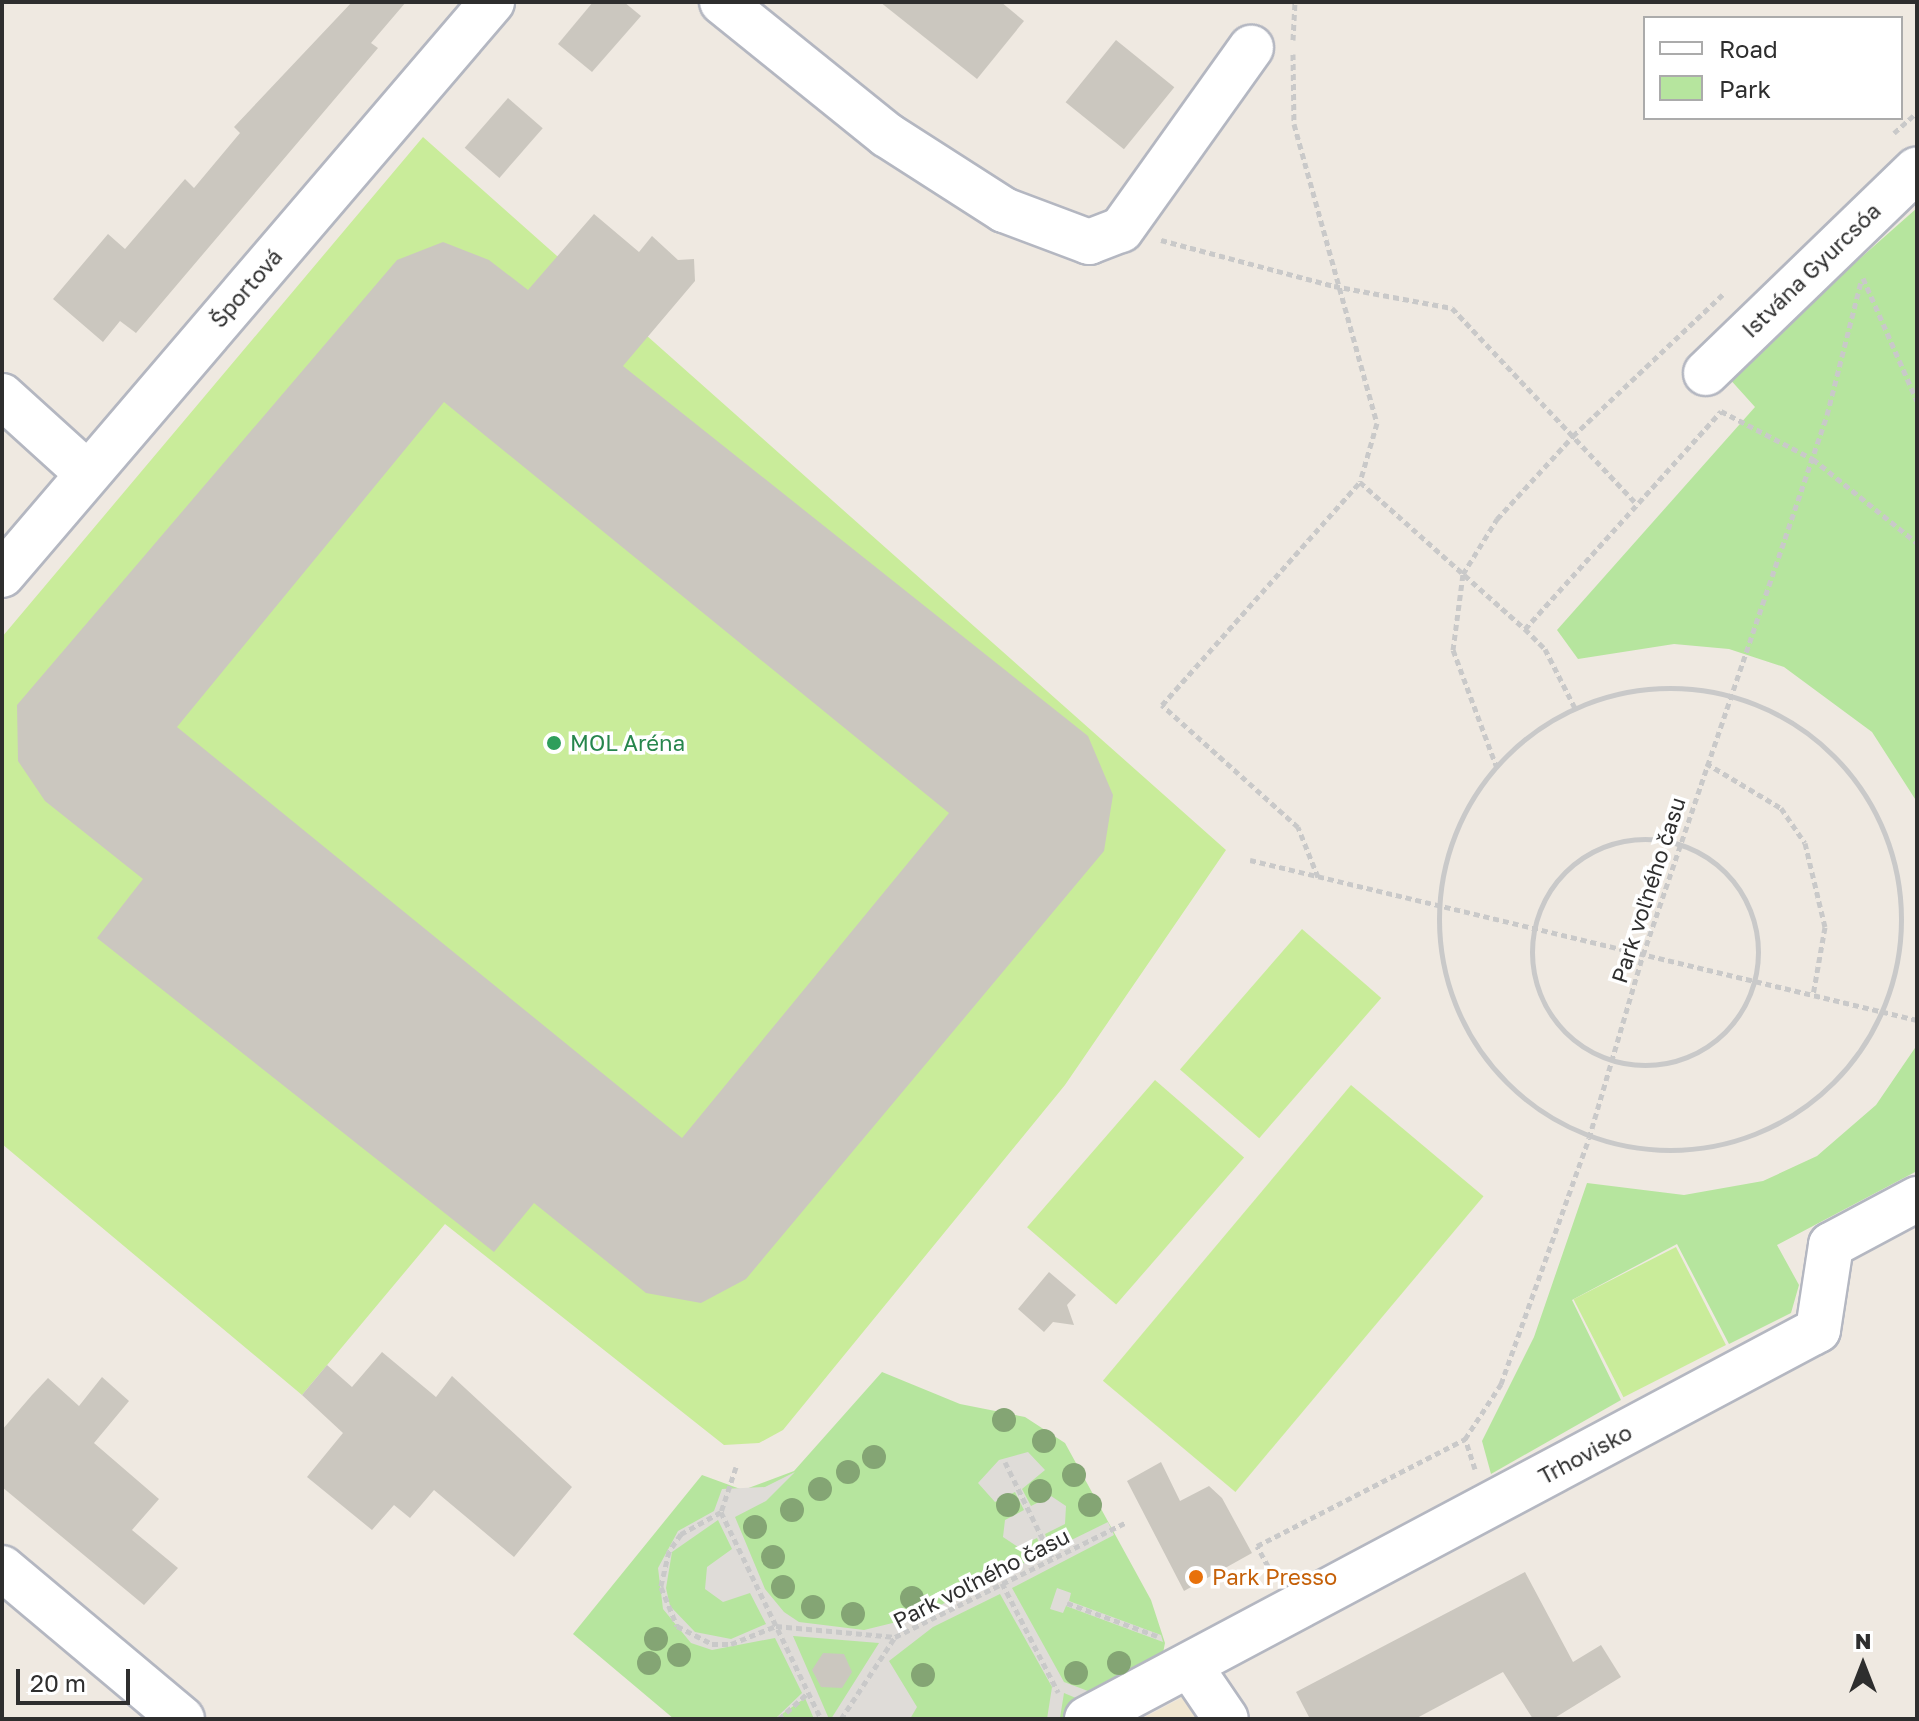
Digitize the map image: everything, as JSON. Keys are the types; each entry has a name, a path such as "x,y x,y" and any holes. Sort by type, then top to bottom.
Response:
{"street":[{"name":"Športová","path":"2,575 492,2"},
{"path":"722,2 887,135 1004,210 1089,242 1121,230 1251,48"},
{"name":"Istvána Gyurcsóa","path":"1713,392 1917,169"},
{"path":"2,396 87,473"},
{"name":"Trhovisko","path":"1073,1708 1179,1654 1293,1612 1486,1504 1818,1330 1831,1245 1917,1199"},
{"path":"2,1568 182,1719"},
{"path":"1179,1654 1226,1719"}],"path":[{"path":"1295,2 1294,124 1334,286 1377,423 1360,482 1162,705 1298,827 1318,877"},
{"path":"1121,230 1334,286 1452,308 1637,504"},
{"name":"Park voľného času","path":"1465,1439 1501,1384 1589,1138 1643,955 1706,763 1813,459 1862,277 1917,401"},
{"path":"1525,629 1637,504 1713,392 1813,459 1917,543"},
{"path":"1360,482 1545,649 1575,708"},
{"path":"1463,574 1453,650 1466,701 1497,768"},
{"path":"1662,686 1729,696 1807,730 1860,783 1893,849 1904,922 1882,1012 1856,1060 1802,1111 1736,1143 1662,1152 1589,1138 1520,1098 1468,1037 1440,962 1439,882 1465,807 1515,745 1575,708 1662,686"},
{"path":"1706,763 1781,808 1805,843 1825,927 1813,995"},
{"path":"1647,838 1680,844 1719,864 1744,894 1758,930 1754,982 1722,1037 1689,1057 1651,1066 1612,1061 1579,1045 1554,1020 1537,988 1535,930 1553,884 1579,859 1647,838"},
{"path":"1250,860 1917,1020"},
{"path":"1293,1612 1257,1546 1465,1439 1486,1504"},
{"path":"1005,1462 1052,1558"},
{"path":"736,1467 721,1512 681,1534 669,1551 661,1587 667,1609 677,1626 712,1644 731,1644 776,1626 895,1637"},
{"path":"721,1512 821,1719"},
{"name":"Park voľného času","path":"841,1719 895,1637 1125,1523"},
{"path":"1002,1583 1073,1708"},
{"path":"1067,1603 1179,1654"},
{"path":"779,1719 808,1693"}],"shaded area":[{"path":"1028,1452 1045,1470 1022,1489 1031,1506 1051,1496 1066,1506 1065,1524 1045,1534 1051,1550 1108,1522 1114,1535 1012,1588 1064,1682 1096,1694 1083,1701 1064,1693 1060,1718 1047,1719 1052,1687 1000,1594 933,1627 889,1661 917,1707 910,1719 831,1719 879,1643 793,1636 829,1719 814,1719 805,1698 775,1719 802,1693 775,1638 712,1650 691,1643 663,1609 658,1568 678,1531 714,1511 722,1489 765,1487 795,1472 766,1501 735,1517 765,1589 784,1612 799,1622 864,1630 917,1617 1044,1553 1037,1538 1018,1547 1003,1537 1005,1520 1024,1510 1015,1492 995,1502 978,1483 999,1460","holes":["718,1520 732,1549 707,1567 705,1589 723,1602 750,1593 766,1624 731,1639 695,1632 670,1606 666,1588 672,1552"]},
{"path":"1057,1588 1071,1593 1069,1601 1161,1635 1163,1642 1066,1606 1063,1613 1050,1609"},
{"path":"1183,1697 1198,1719 1141,1719"}],"green space":[{"name":"MOL Aréna","path":"423,137 1226,850 1065,1085 783,1430 759,1443 724,1445 445,1224 302,1395 2,1144 2,637"},
{"path":"1917,208 1917,802 1872,732 1784,667 1729,649 1674,644 1578,659 1557,630 1755,407 1727,376"},
{"path":"1302,929 1381,998 1259,1138 1180,1069"},
{"path":"1917,1045 1917,1171 1777,1245 1799,1285 1791,1313 1729,1344 1677,1244 1572,1300 1621,1400 1491,1474 1482,1441 1534,1337 1587,1183 1684,1195 1763,1181 1817,1156 1876,1105"},
{"path":"1155,1080 1244,1157 1116,1305 1027,1227"},
{"path":"1351,1085 1484,1196 1235,1492 1103,1381"},
{"path":"1676,1247 1726,1345 1623,1397 1574,1299"},
{"path":"882,1372 960,1404 1025,1417 1065,1443 1151,1600 1165,1643 1160,1668 1061,1719 674,1719 573,1634 702,1475 743,1490 794,1471"}],"building":[{"path":"352,2 406,2 371,43 378,48 136,333 120,321 103,342 53,299 108,234 125,249 185,179 194,188 240,133 234,127"},
{"path":"593,2 624,2 641,16 592,72 558,44"},
{"path":"880,2 1001,2 1024,21 977,79"},
{"path":"1116,40 1174,87 1124,149 1066,102"},
{"path":"508,98 543,128 499,178 465,148"},
{"path":"594,214 639,252 652,236 678,260 694,259 695,281 623,366 1088,736 1113,795 1104,851 746,1279 701,1303 646,1293 534,1203 494,1252 97,938 143,879 45,801 18,761 17,705 397,260 443,242 489,260 528,290","holes":["444,402 949,813 682,1138 177,727"]},
{"path":"1049,1272 1076,1295 1067,1305 1074,1325 1053,1322 1044,1332 1018,1309"},
{"path":"382,1352 436,1397 452,1376 572,1487 514,1557 434,1490 410,1518 394,1505 372,1530 307,1477 343,1433 302,1395 327,1365 352,1387"},
{"path":"102,1377 129,1401 94,1443 159,1499 132,1530 178,1568 144,1605 2,1487 2,1430 32,1395 48,1378 79,1406"},
{"path":"1161,1462 1180,1501 1209,1486 1222,1498 1252,1553 1184,1591 1127,1481"},
{"path":"1525,1572 1573,1662 1601,1645 1621,1677 1553,1719 1533,1719 1503,1672 1415,1719 1310,1719 1296,1692"},
{"path":"823,1653 844,1654 852,1672 842,1688 821,1687 812,1670"}],"place":[{"name":"MOL Aréna","path":"554,743"},
{"name":"Park Presso","path":"1196,1577"}]}
